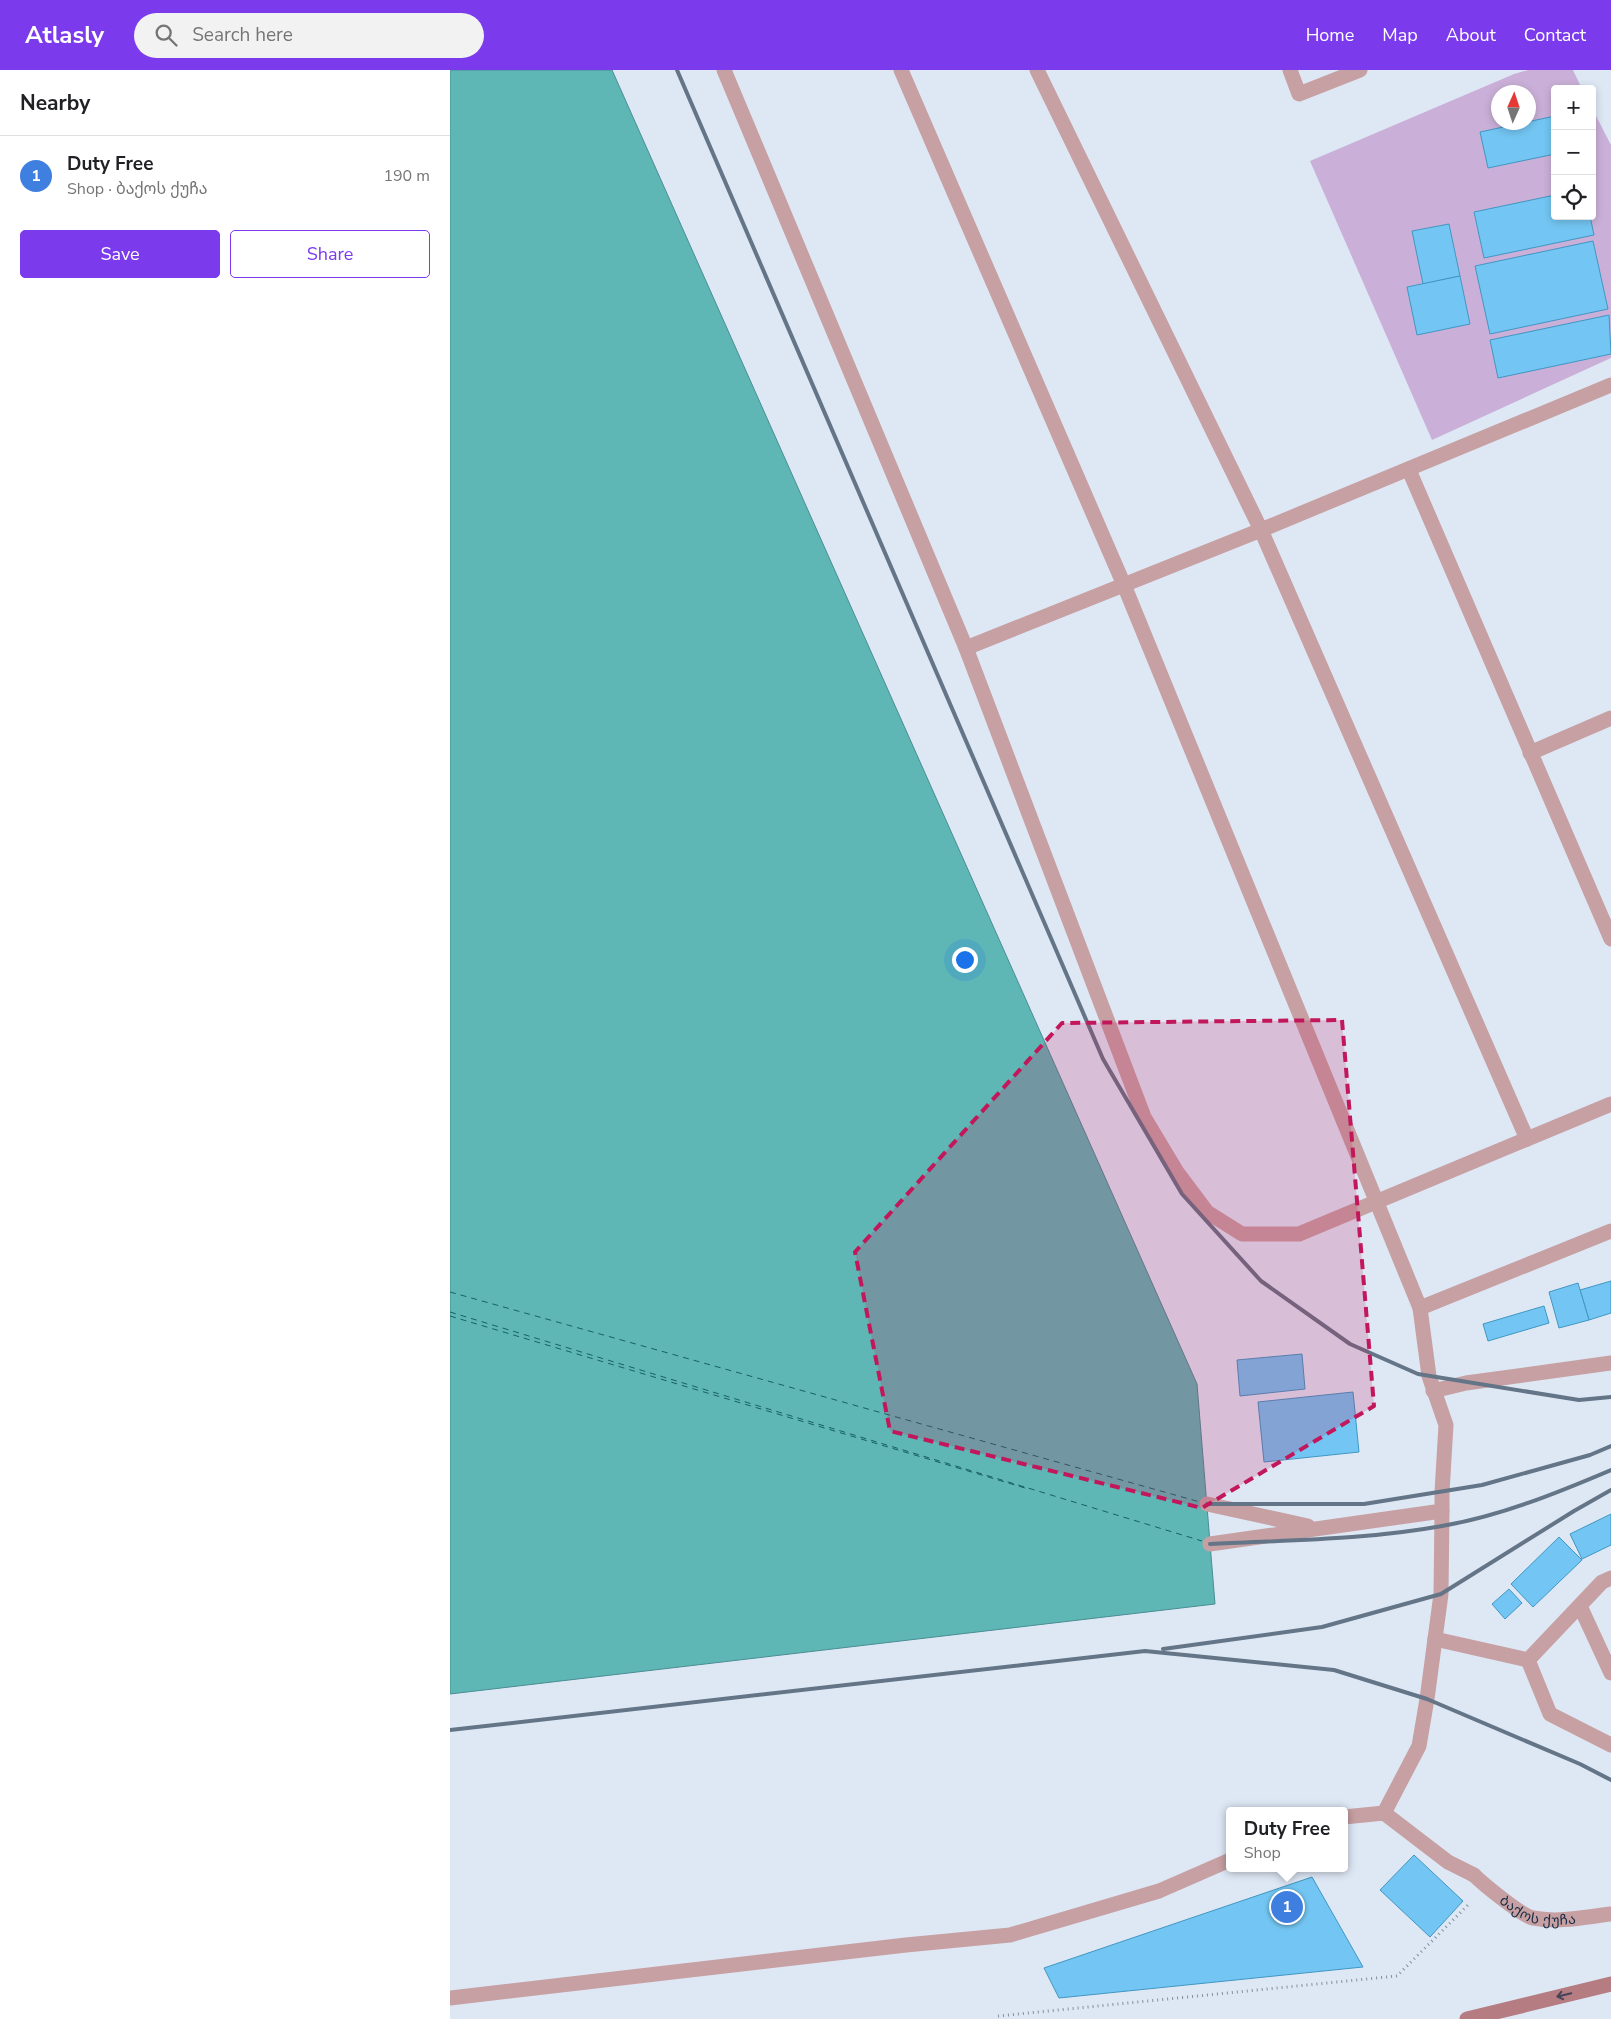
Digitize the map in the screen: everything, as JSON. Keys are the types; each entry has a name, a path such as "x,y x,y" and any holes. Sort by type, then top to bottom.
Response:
{"main road":[{"path":"1467,2019 1611,1984"}],"street":[{"path":"724,70 966,648 1144,1117 1177,1172 1208,1212 1242,1234 1299,1234 1611,1104"},
{"path":"902,70 1124,585 1420,1308 1429,1376 1446,1425 1442,1492 1441,1594 1435,1639 1418,1746 1384,1813 1348,1817"},
{"path":"1037,70 1261,530 1526,1140"},
{"path":"1290,70 1299,94 1360,70"},
{"path":"966,648 1409,470 1611,385"},
{"path":"1409,470 1611,939"},
{"path":"1530,753 1611,718"},
{"path":"1420,1308 1611,1231"},
{"path":"1433,1391 1466,1383 1611,1363"},
{"path":"1207,1504 1320,1528"},
{"path":"1210,1544 1442,1511"},
{"path":"1528,1660 1602,1582 1611,1578"},
{"path":"1580,1606 1611,1673"},
{"path":"1435,1639 1528,1660"},
{"path":"1528,1660 1550,1714 1611,1745"},
{"name":"ბაქოს ქუჩა","path":"1384,1813 1448,1862 1474,1875 1486,1887 1532,1918 1569,1919 1611,1914"},
{"path":"450,1998 906,1945 1010,1935 1158,1891 1226,1862"}],"path":[{"path":"998,2016 1397,1976 1486,1887"}],"highlighted area":[{"path":"1342,1020 1374,1406 1202,1508 890,1431 855,1252 1062,1023"}],"shaded area":[{"path":"450,70 612,70 1197,1384 1215,1604 450,1694"},
{"path":"1528,70 1573,70 1580,85 1551,85 1551,220 1596,220 1596,116 1611,145 1611,358 1432,440 1310,161 1514,74"}],"building":[{"path":"1551,117 1551,155 1488,168 1480,132 1491,130 1536,130 1536,120"},
{"path":"1551,196 1551,220 1591,220 1594,235 1484,258 1474,212"},
{"path":"1449,224 1460,276 1423,284 1412,231"},
{"path":"1593,241 1608,309 1490,334 1475,266"},
{"path":"1460,276 1470,324 1417,335 1407,287"},
{"path":"1609,315 1611,354 1498,378 1490,340"},
{"path":"1611,1281 1611,1313 1589,1320 1580,1290"},
{"path":"1578,1283 1589,1320 1559,1328 1549,1292"},
{"path":"1544,1306 1549,1323 1488,1341 1483,1324"},
{"path":"1302,1354 1305,1389 1240,1396 1237,1360"},
{"path":"1353,1392 1359,1452 1264,1462 1258,1402"},
{"path":"1611,1514 1611,1545 1582,1559 1570,1534"},
{"path":"1559,1537 1582,1560 1533,1607 1511,1584"},
{"path":"1509,1589 1522,1603 1505,1619 1492,1604"},
{"path":"1414,1855 1463,1901 1430,1937 1380,1890"},
{"path":"1312,1877 1363,1967 1059,1998 1044,1968"}],"ferry route":[{"path":"450,1292 1200,1502"},
{"path":"450,1312 1202,1541"},
{"path":"450,1316 1025,1488"}],"railway":[{"path":"677,70 1103,1059 1182,1194 1261,1281 1350,1344 1418,1374 1579,1400 1611,1397"},
{"path":"1207,1504 1364,1504 1482,1485 1590,1455 1611,1446"},
{"path":"1210,1544 1355,1537 1413,1531 1464,1522 1507,1510 1611,1470"},
{"path":"1163,1649 1322,1627 1441,1594 1611,1490"},
{"path":"450,1730 1145,1651 1334,1670 1427,1699 1580,1764 1611,1780"}],"place":[{"name":"Duty Free","path":"1287,1907"}]}
